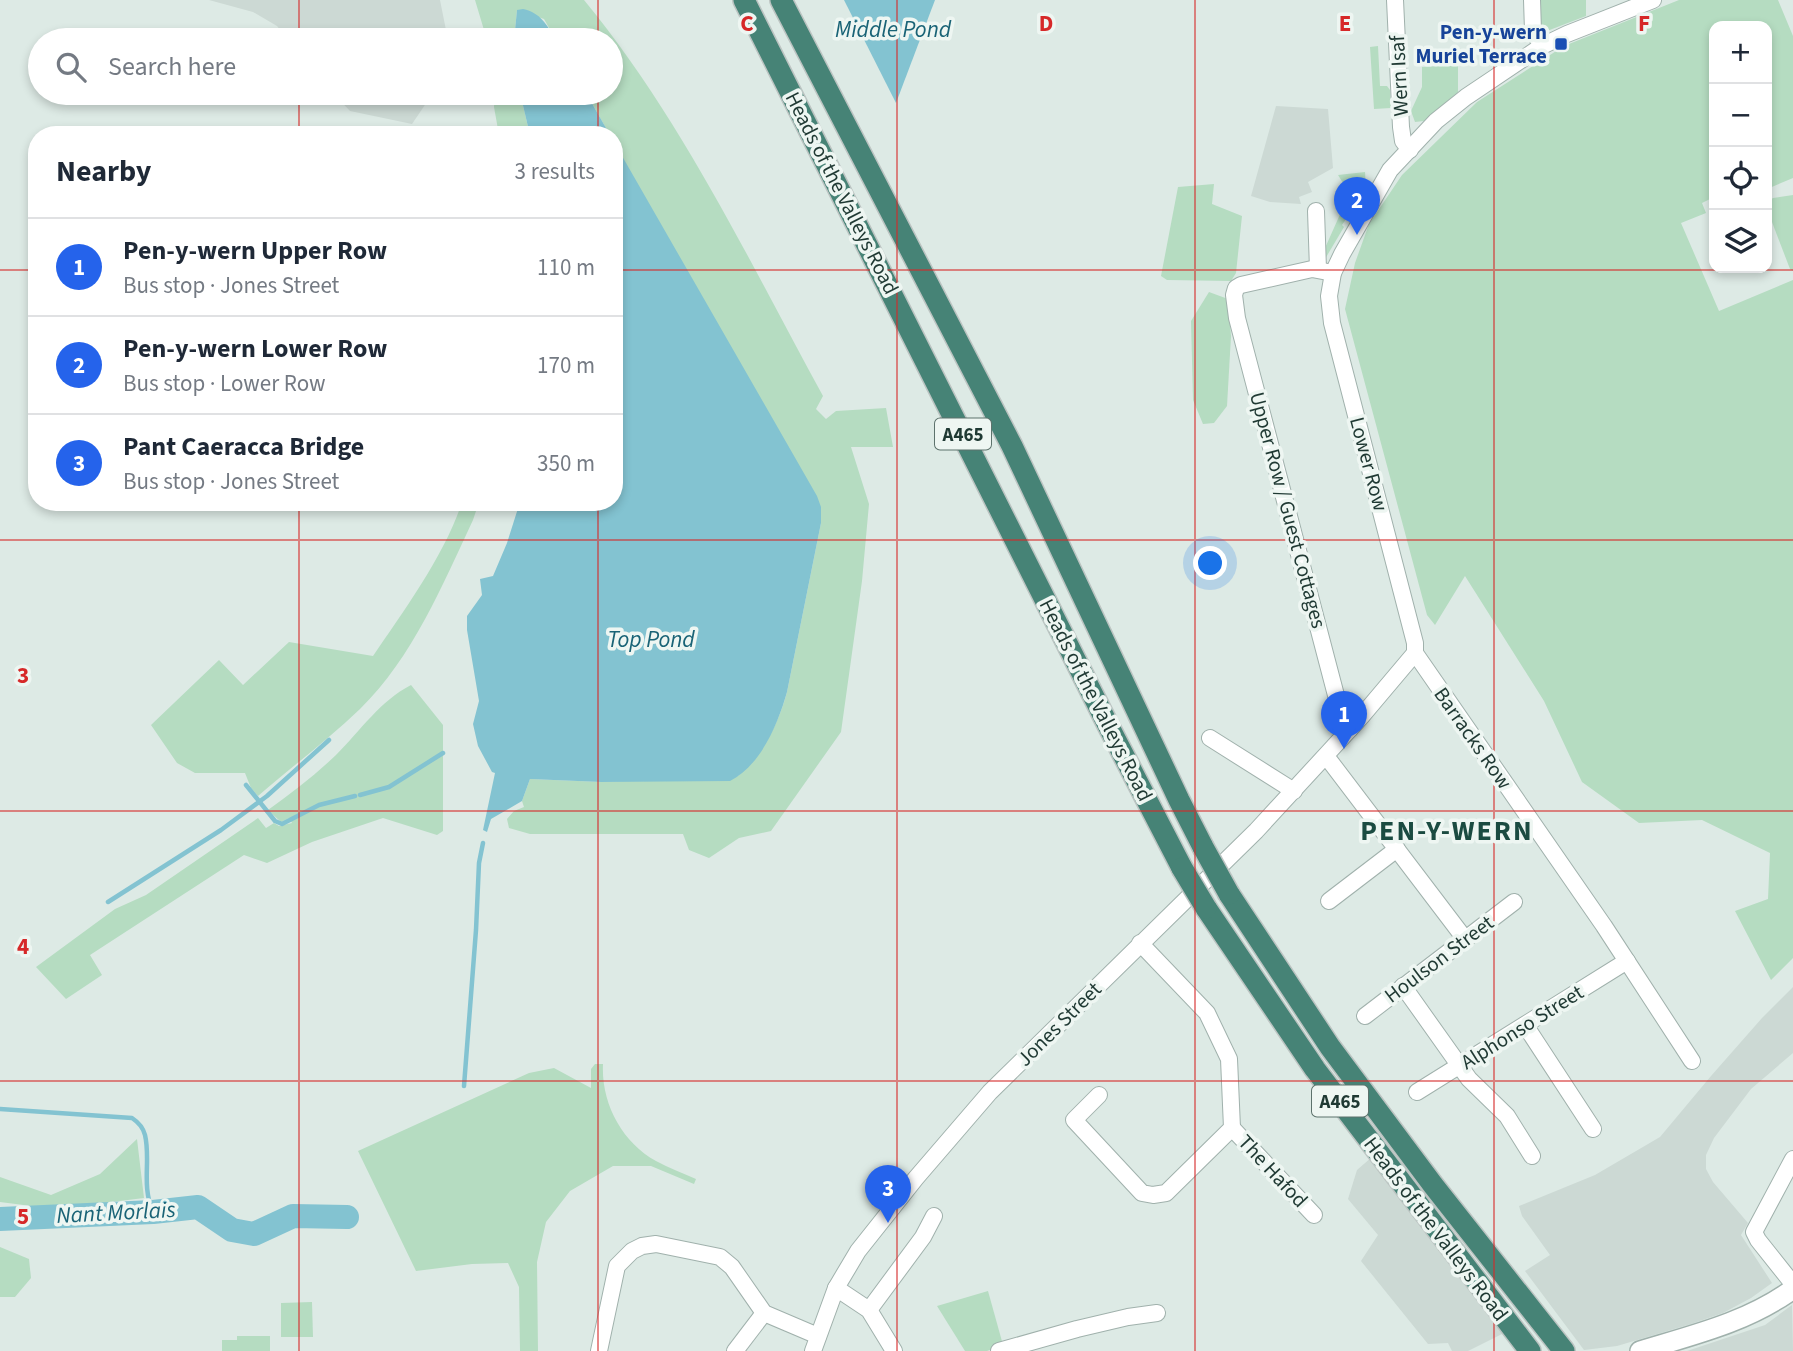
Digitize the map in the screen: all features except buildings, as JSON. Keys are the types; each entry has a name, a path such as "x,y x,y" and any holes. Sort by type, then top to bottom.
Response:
{"highway":[{"name":"Heads of the Valleys Road","path":"744,0 1182,869 1315,1069 1530,1351"},
{"name":"Heads of the Valleys Road","path":"781,0 1012,446 1178,800 1229,894 1330,1047 1425,1174 1564,1351"}],"street":[{"name":"Wern Isaf","path":"1395,0 1401,127 1403,141 1410,150"},
{"path":"1532,0 1533,32 1542,46"},
{"path":"1326,271 1390,170 1436,121 1465,97 1542,46 1653,0"},
{"name":"Lower Row","path":"1316,211 1332,323 1415,643 1415,653"},
{"name":"Upper Row / Guest Cottages","path":"1326,271 1241,285 1236,288 1234,295 1237,318 1343,722 1350,729"},
{"name":"Jones Street","path":"816,1343 836,1288 858,1251 990,1092 1294,791 1415,653"},
{"name":"Barracks Row","path":"1415,653 1627,961 1692,1061"},
{"path":"1210,737 1294,791"},
{"path":"1326,756 1465,939"},
{"path":"1329,901 1397,849"},
{"name":"Houlson Street","path":"1365,1016 1514,902"},
{"name":"The Hafod","path":"1140,943 1207,1013 1229,1059 1232,1128 1314,1215"},
{"name":"Alphonso Street","path":"1417,1092 1627,961"},
{"path":"1403,986 1459,1066 1482,1094 1507,1116 1532,1156"},
{"path":"1525,1026 1593,1129"},
{"name":"The Hafod","path":"1099,1095 1074,1120 1142,1193 1166,1193 1232,1128"},
{"path":"1640,1351 1753,1313 1793,1287 1754,1232 1793,1159"},
{"path":"869,1310 923,1237 934,1216"},
{"path":"599,1351 617,1266 623,1258 642,1246 656,1244 720,1257 732,1267 764,1313 816,1343"},
{"path":"836,1288 869,1310 894,1351"},
{"path":"734,1351 764,1313"},
{"path":"999,1351 1102,1323 1157,1313"}],"shaded area":[{"path":"209,0 440,0 446,28 279,28 253,12"},
{"path":"344,105 425,105 412,124 350,111"},
{"path":"1276,106 1328,109 1333,168 1308,182 1312,192 1299,197 1301,204 1270,202 1251,196"},
{"path":"1793,987 1793,1053 1751,1089 1714,1138 1706,1155 1706,1169 1713,1182 1748,1223 1741,1235 1772,1283 1723,1313 1617,1346 1584,1350 1525,1271 1550,1255 1522,1216 1519,1206 1595,1175 1660,1137 1762,1018"},
{"path":"1372,1157 1504,1333 1468,1351 1452,1351 1448,1343 1428,1344 1361,1261 1378,1235 1348,1199 1357,1170"},
{"path":"1792,1305 1793,1351 1687,1351 1765,1325"}],"green space":[{"path":"475,0 584,0 605,28 549,28 544,19 517,10 515,28 483,28"},
{"path":"1539,0 1586,0 1586,16 1547,31 1540,20"},
{"path":"1679,0 1778,0 1793,36 1793,178 1772,187 1772,21 1709,21 1709,200 1702,203 1706,213 1681,223 1719,311 1793,280 1793,958 1771,980 1735,911 1768,899 1770,853 1702,820 1639,823 1582,782 1544,701 1465,576 1435,625 1427,615 1345,309 1355,263 1369,224 1402,175 1477,102 1564,46"},
{"path":"1378,46 1380,86 1387,86 1390,90 1391,108 1374,109 1370,47"},
{"path":"623,52 683,142 741,243 823,396 816,409 826,419 836,411 886,408 893,447 851,447 869,504 862,581 841,732 771,831 739,838 709,858 689,850 683,834 530,834 509,828 507,819 514,811 524,807 522,801 530,779 601,782 738,776 762,748 774,727 787,692 821,523 623,159 623,126 605,126 593,105 623,105"},
{"path":"1458,65 1458,92 1424,121 1415,122 1411,111 1422,87 1422,67"},
{"path":"523,105 528,126 497,126 494,107"},
{"path":"1365,172 1365,185 1359,203 1349,221 1346,219 1342,225 1344,227 1325,259 1321,257 1350,192 1349,182 1343,183 1338,175"},
{"path":"1214,184 1212,204 1242,216 1236,273 1231,281 1167,280 1161,276 1178,187"},
{"path":"1793,195 1793,271 1772,222 1773,198"},
{"path":"1209,292 1228,299 1231,336 1227,406 1214,423 1203,424 1193,400 1191,321"},
{"path":"459,511 476,511 450,570 411,644 379,689 348,720 258,796 251,788 245,773 195,773 177,763 151,725 219,660 243,685 289,642 373,656 435,562"},
{"path":"411,685 443,725 443,831 437,835 383,818 312,842 267,863 244,855 90,955 102,975 66,999 36,967 115,909 146,895 258,818 266,828 274,823 279,826 292,823 289,818 281,822 268,810 320,770 380,708"},
{"path":"595,1064 603,1064 603,1079 610,1107 633,1143 656,1161 696,1179 694,1184 651,1166 613,1166 570,1191 546,1222 537,1262 538,1351 520,1351 519,1287 508,1263 472,1264 416,1271 358,1151 529,1073 554,1068 591,1088 591,1069"},
{"path":"137,1139 144,1198 55,1209 0,1202 0,1177 51,1195 100,1174"},
{"path":"0,1247 29,1259 31,1278 15,1297 0,1297"},
{"path":"988,1291 1003,1345 987,1351 965,1351 937,1306"},
{"path":"312,1302 313,1337 281,1337 281,1303"},
{"path":"237,1336 270,1336 270,1351 222,1351 222,1340 237,1340"}],"water":[{"name":"Middle Pond","path":"844,0 935,0 896,103"},
{"path":"517,10 529,11 539,17 548,28 515,28"},
{"path":"523,105 593,105 605,126 528,126"},
{"name":"Top Pond","path":"623,158 821,507 821,523 787,692 773,730 751,765 730,781 601,782 530,779 522,801 491,819 487,832 483,830 495,773 478,746 473,724 479,701 467,616 482,595 480,579 493,576 517,511 623,511"}],"waterway":[{"path":"108,902 221,830 267,796 329,740"},
{"path":"360,795 389,787 443,753"},
{"path":"246,785 275,821 282,824 319,805 355,796"},
{"path":"464,1086 479,863 483,843"},
{"path":"0,1109 132,1118 140,1125 145,1135 149,1202 153,1212"},
{"name":"Nant Morlais","path":"0,1219 153,1212 198,1207 232,1230 254,1234 293,1216 347,1217"}],"place":[{"name":"Pen-y-wern Muriel Terrace","path":"1561,44"},
{"name":"Pen-y-wern Lower Row","path":"1357,235"},
{"name":"Pen-y-wern Upper Row","path":"1344,749"},
{"name":"Pant Caeracca Bridge","path":"888,1223"}],"district":[{"name":"PEN-Y-WERN","path":"1447,830"}]}
